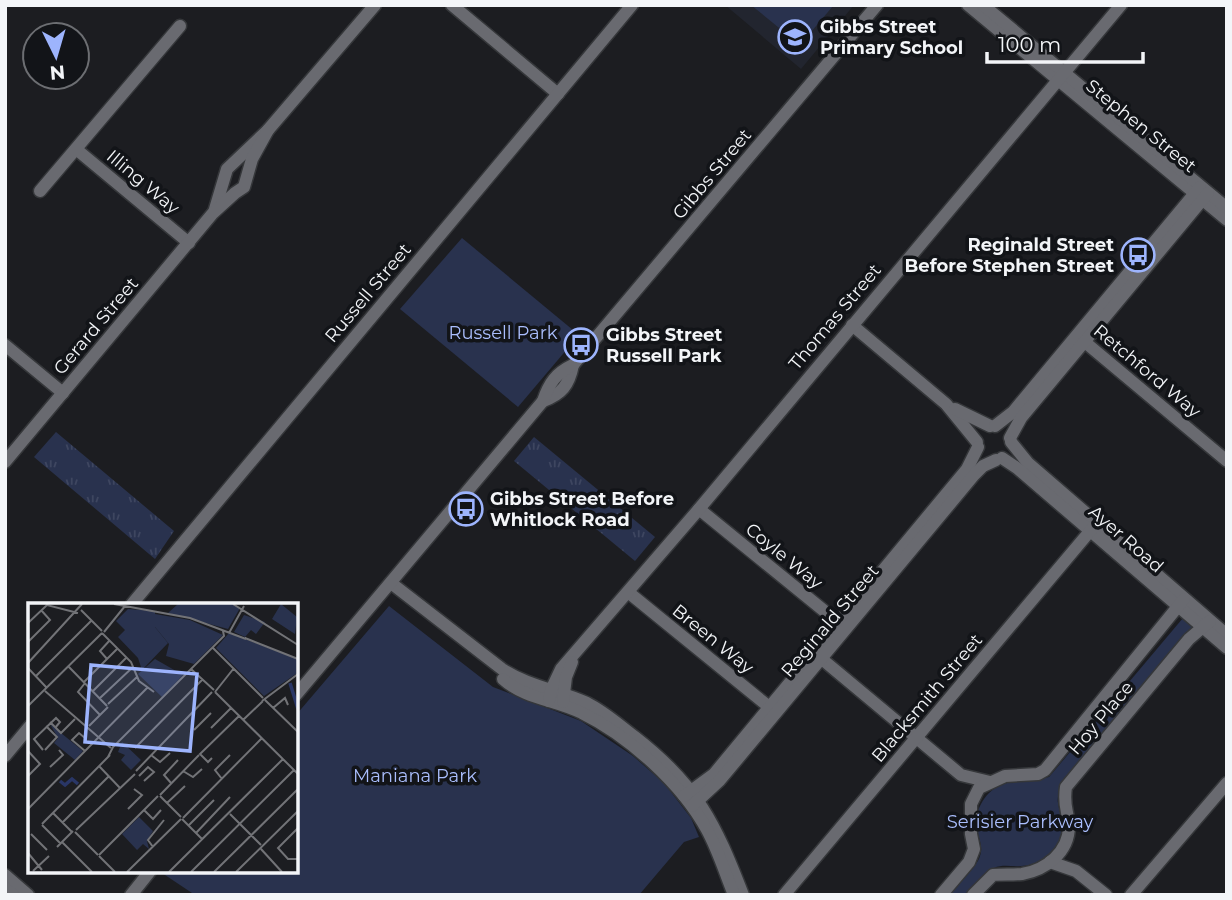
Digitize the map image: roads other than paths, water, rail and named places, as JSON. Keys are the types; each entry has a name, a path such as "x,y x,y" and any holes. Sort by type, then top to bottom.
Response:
{"street":[{"name":"Gerard Street","path":"213,213 227,169 268,130 375,5"},
{"path":"452,5 558,94"},
{"name":"Russell Street","path":"133,603 632,5"},
{"name":"Gibbs Street","path":"298,693 543,401 557,373 573,365 877,5"},
{"name":"Stephen Street","path":"968,5 1060,76 1202,193 1227,220"},
{"name":"Stephen Street","path":"983,5 1060,76"},
{"name":"Thomas Street","path":"557,697 561,669 699,509 1121,5"},
{"path":"40,191 180,26"},
{"name":"Gerard Street","path":"5,462 213,213 247,184 252,159 268,130"},
{"name":"Illing Way","path":"76,149 189,243"},
{"path":"977,444 981,432 1013,412 1080,338 1202,193"},
{"name":"Stephen Street","path":"1202,193 1227,208"},
{"path":"852,325 946,404 986,458 999,459 1009,451 1021,418 1080,338"},
{"name":"Retchford Way","path":"1080,338 1227,461"},
{"path":"5,345 63,393"},
{"path":"946,404 1006,431 1011,440"},
{"name":"Ayer Road","path":"1011,440 1028,463 1093,527"},
{"name":"Reginald Street","path":"843,627 967,469 977,444"},
{"name":"Ayer Road","path":"999,459 1017,468 1093,527 1207,625 1227,648"},
{"name":"Reginald Street","path":"692,798 773,710 974,474 983,466 999,459"},
{"name":"Coyle Way","path":"699,509 843,627"},
{"name":"Blacksmith Street","path":"784,895 1093,527"},
{"path":"391,583 476,651 509,684 522,691 557,697 604,725 656,766 692,798 722,839 743,895"},
{"name":"Breen Way","path":"628,592 773,710"},
{"path":"971,804 979,788 990,782 1005,776 1038,774 1045,771 1181,603"},
{"name":"Ayer Road","path":"1207,625 1227,635"},
{"name":"Hoy Place","path":"1058,855 1069,826 1063,802 1066,787 1189,639 1207,625"},
{"path":"817,656 961,775 990,782"},
{"path":"5,755 28,728"},
{"path":"941,895 970,862 974,849 971,804 961,775"},
{"path":"1131,895 1227,783"},
{"path":"692,798 734,895"},
{"path":"1058,855 1106,895"},
{"path":"1058,855 1076,871"},
{"path":"973,895 993,875 1023,874 1058,855"},
{"path":"131,895 149,872"},
{"path":"5,876 28,895"},
{"path":"5,888 13,895"}],"place":[{"name":"Gibbs Street Primary School","path":"795,37"},
{"name":"Reginald Street Before Stephen Street","path":"1138,255"},
{"name":"Gibbs Street Russell Park","path":"581,345"},
{"name":"Gibbs Street Before Whitlock Road","path":"466,509"}],"park label":[{"name":"Russell Park","path":"503,333"},
{"name":"Maniana Park","path":"415,776"},
{"name":"Serisier Parkway","path":"1020,822"}]}
